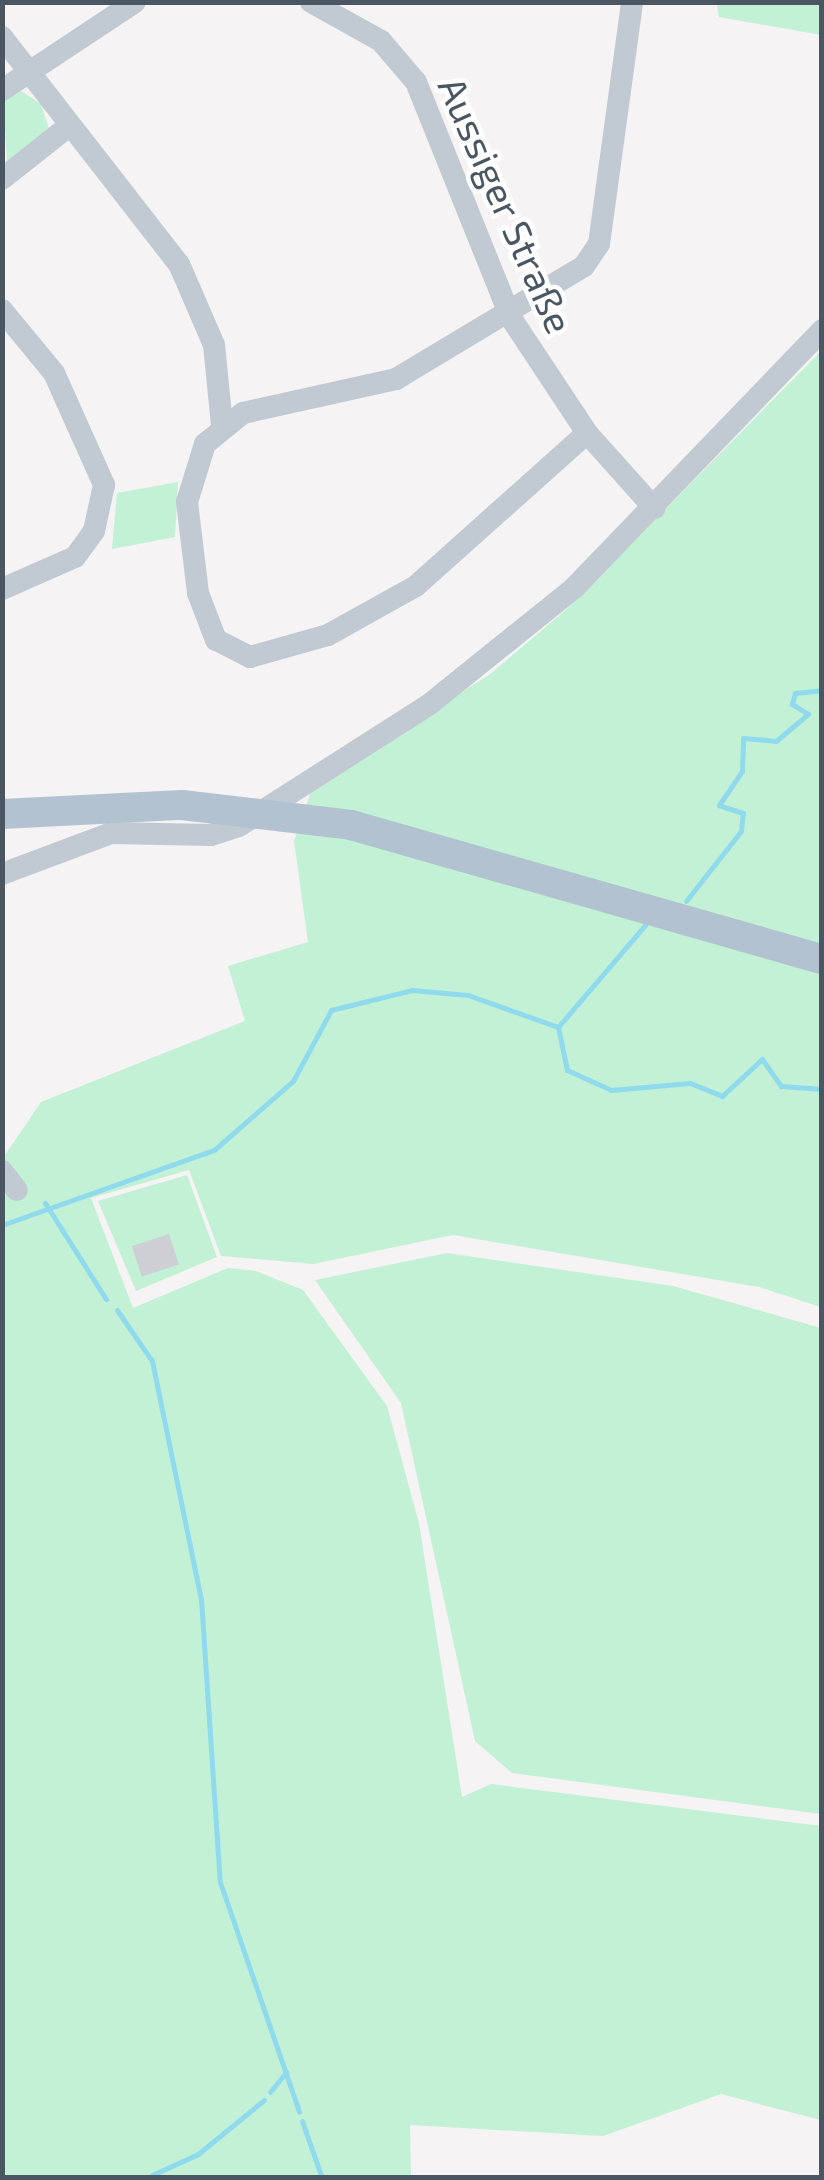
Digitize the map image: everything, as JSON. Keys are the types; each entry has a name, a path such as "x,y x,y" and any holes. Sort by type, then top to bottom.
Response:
{"main road":[{"path":"2,814 258,811 508,864 822,958"}],"street":[{"path":"2,90 135,2"},
{"name":"Aussiger Straße","path":"310,2 352,11 416,82 511,318 587,433 654,508"},
{"path":"587,433 416,586 328,636 250,657 216,640 192,563 192,469 222,425 396,379 511,318 584,266 600,244 632,2"},
{"path":"2,37 65,128 179,264 210,330 222,425"},
{"path":"3,179 65,128"},
{"path":"2,310 54,373 104,485 94,530 75,557 2,589"},
{"path":"2,874 98,836 211,835 258,811 472,674 654,508 822,330"}],"green space":[{"path":"717,3 821,3 821,35 719,17"},
{"path":"18,89 41,104 49,129 7,161 3,98"},
{"path":"821,351 821,1307 759,1287 453,1235 313,1264 221,1256 189,1170 91,1198 133,1308 228,1268 256,1271 303,1290 387,1406 419,1523 462,1797 491,1784 821,1826 821,2120 721,2094 603,2136 410,2125 411,2177 3,2178 3,1158 41,1102 245,1021 228,966 308,942 294,841 314,783 489,675 568,608"},
{"path":"178,482 175,537 112,549 117,493"},
{"path":"187,1175 217,1257 136,1291 98,1201"},
{"path":"447,1253 673,1286 821,1328 821,1814 512,1773 475,1741 401,1403 315,1280"}],"building":[{"path":"169,1234 179,1264 142,1276 132,1246"}],"waterway":[{"path":"686,901 741,831 743,813 719,805 742,771 743,738 776,741 808,714 792,704 795,693 822,690"},
{"path":"558,1027 645,925"},
{"path":"2,1225 214,1150 293,1081 331,1010 412,990 468,995 558,1027"},
{"path":"558,1027 567,1070 611,1090 690,1083 722,1096 762,1059 781,1086 822,1089"},
{"path":"45,1203 106,1299"},
{"path":"117,1310 152,1361 201,1599 220,1882 299,2112"},
{"path":"270,2092 286,2072"},
{"path":"152,2175 198,2154 264,2100"},
{"path":"302,2121 322,2178"}]}
